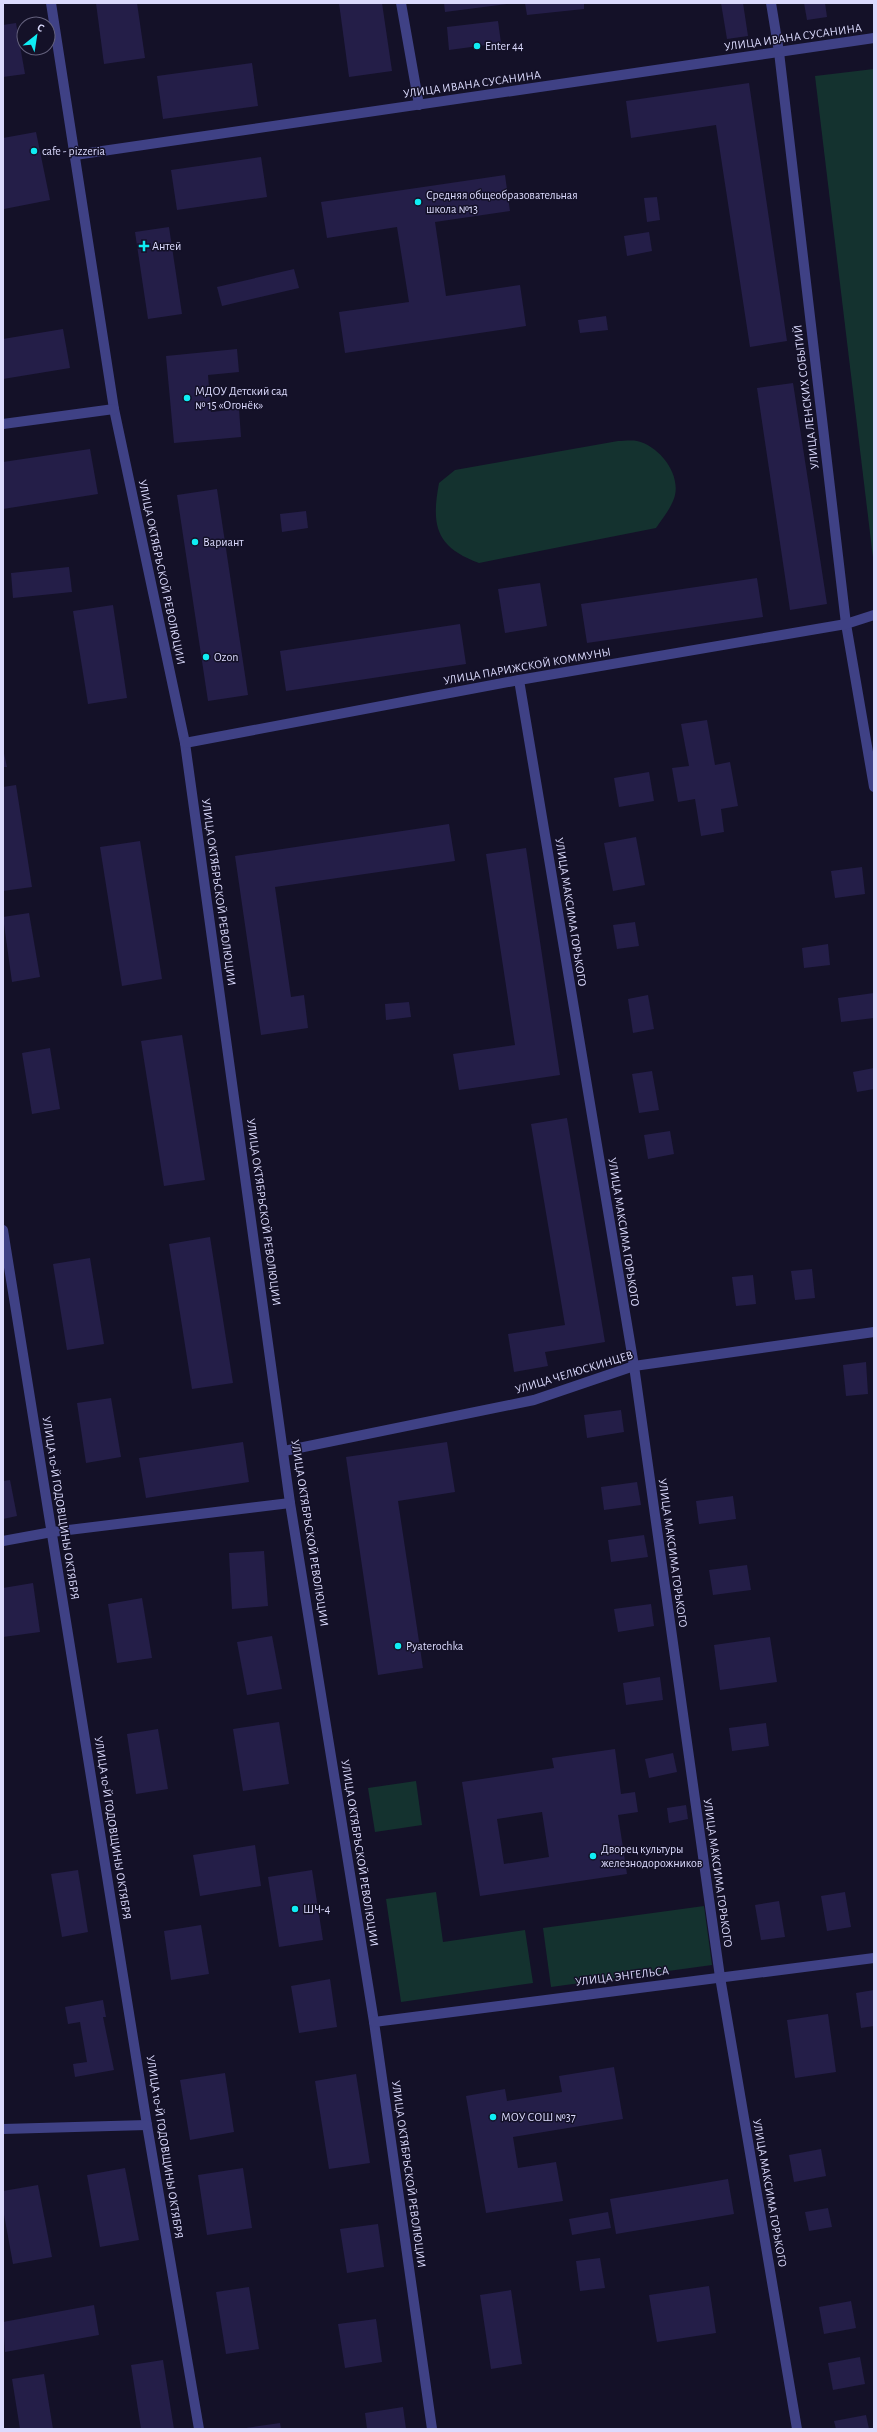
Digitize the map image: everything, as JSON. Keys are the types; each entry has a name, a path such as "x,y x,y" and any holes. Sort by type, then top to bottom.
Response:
{"street":[{"name":"УЛИЦА ОКТЯБРЬСКОЙ РЕВОЛЮЦИИ","path":"50,3 114,409 185,743 290,1502 374,2022 432,2429"},
{"path":"401,3 419,105"},
{"name":"УЛИЦА ЛЕНСКИХ СОБЫТИЙ","path":"771,3 779,52 846,624 874,787"},
{"name":"УЛИЦА ИВАНА СУСАНИНА","path":"75,155 874,38"},
{"path":"3,424 114,409"},
{"name":"УЛИЦА ПАРИЖСКОЙ КОММУНЫ","path":"185,743 519,680 846,624 874,615"},
{"name":"УЛИЦА МАКСИМА ГОРЬКОГО","path":"519,680 634,1366 720,1977 796,2429"},
{"name":"УЛИЦА 10-Й ГОДОВЩИНЫ ОКТЯБРЯ","path":"3,1230 147,2124 199,2429"},
{"name":"УЛИЦА ЧЕЛЮСКИНЦЕВ","path":"284,1451 534,1400 634,1366 874,1332"},
{"path":"3,1541 52,1532 290,1502"},
{"name":"УЛИЦА ЭНГЕЛЬСА","path":"374,2022 874,1958"},
{"path":"3,2128 147,2124"}],"green space":[{"path":"874,69 874,566 815,76"},
{"path":"618,441 637,441 646,444 661,456 673,473 676,492 667,512 656,528 479,563 453,550 445,542 440,533 436,511 439,483 455,470"},
{"path":"416,1781 422,1825 375,1832 368,1788"},
{"path":"436,1892 443,1942 525,1930 533,1983 401,2002 386,1899"},
{"path":"704,1906 712,1965 551,1987 543,1928"}],"building":[{"path":"96,3 137,3 145,58 104,64"},
{"path":"339,3 382,3 392,71 349,77"},
{"path":"444,3 507,3 507,4 445,12"},
{"path":"525,3 584,3 584,9 527,15"},
{"path":"721,3 743,3 748,36 727,39"},
{"path":"804,3 825,3 827,17 807,20"},
{"path":"498,21 501,43 449,50 447,27"},
{"path":"16,23 16,56 22,56 25,74 3,77 3,25"},
{"path":"252,63 258,106 163,119 157,76"},
{"path":"749,83 787,341 750,347 716,125 631,138 626,101"},
{"path":"36,132 50,200 4,209 3,138"},
{"path":"261,157 267,197 177,210 171,170"},
{"path":"505,175 510,211 435,222 446,296 520,285 526,326 345,353 339,312 409,302 397,227 327,238 321,202"},
{"path":"657,197 660,220 647,222 644,198"},
{"path":"169,227 182,314 148,319 135,232"},
{"path":"649,232 652,251 627,256 624,236"},
{"path":"294,269 299,288 222,306 217,287"},
{"path":"606,316 608,330 580,333 578,320"},
{"path":"63,329 70,368 3,379 3,339"},
{"path":"237,349 239,372 208,375 211,412 239,409 241,437 174,443 166,356"},
{"path":"793,383 827,604 790,610 757,388"},
{"path":"90,449 98,494 3,509 3,462"},
{"path":"217,489 248,695 208,701 177,495"},
{"path":"306,511 308,528 282,532 280,514"},
{"path":"69,567 72,592 13,598 11,573"},
{"path":"757,578 763,617 587,643 581,604"},
{"path":"540,583 547,626 505,633 498,589"},
{"path":"113,605 127,698 88,704 73,611"},
{"path":"460,624 466,664 286,691 280,651"},
{"path":"707,720 715,765 730,762 738,806 721,809 724,832 701,836 695,799 678,802 672,768 689,766 681,724"},
{"path":"3,749 7,767 3,767"},
{"path":"649,772 654,801 619,807 614,778"},
{"path":"16,785 32,887 3,891 3,787"},
{"path":"449,824 455,861 275,887 291,997 304,995 308,1028 261,1035 235,856"},
{"path":"636,837 645,885 613,891 604,843"},
{"path":"140,841 162,979 122,986 100,847"},
{"path":"526,848 560,1075 459,1090 453,1054 515,1045 486,854"},
{"path":"862,867 865,894 835,898 831,871"},
{"path":"29,913 40,977 12,982 3,917"},
{"path":"635,922 639,946 617,949 613,925"},
{"path":"828,944 830,965 804,968 802,948"},
{"path":"874,993 874,1018 841,1022 838,998"},
{"path":"648,995 654,1029 633,1033 628,999"},
{"path":"409,1002 411,1017 386,1020 385,1004"},
{"path":"182,1035 205,1180 164,1186 141,1041"},
{"path":"50,1048 60,1109 32,1114 22,1053"},
{"path":"874,1068 874,1089 857,1092 853,1072"},
{"path":"652,1071 659,1110 639,1113 632,1074"},
{"path":"567,1118 605,1342 545,1352 548,1366 514,1372 508,1334 565,1325 531,1124"},
{"path":"670,1131 674,1154 648,1159 644,1135"},
{"path":"210,1237 233,1383 192,1389 169,1244"},
{"path":"90,1258 104,1344 67,1350 53,1264"},
{"path":"812,1269 815,1298 795,1300 791,1271"},
{"path":"753,1275 756,1304 736,1306 732,1277"},
{"path":"866,1362 868,1394 846,1396 843,1365"},
{"path":"111,1398 121,1457 86,1463 77,1403"},
{"path":"621,1410 624,1432 587,1438 584,1415"},
{"path":"243,1442 249,1482 146,1498 139,1458"},
{"path":"447,1442 455,1492 398,1501 423,1668 378,1675 346,1457"},
{"path":"10,1480 17,1516 3,1519 3,1481"},
{"path":"637,1482 641,1505 604,1510 601,1487"},
{"path":"733,1496 736,1519 699,1524 696,1501"},
{"path":"644,1535 648,1557 611,1562 608,1540"},
{"path":"264,1551 268,1606 232,1609 229,1553"},
{"path":"747,1565 751,1590 713,1595 709,1570"},
{"path":"33,1583 40,1632 3,1637 3,1588"},
{"path":"142,1598 152,1658 117,1663 108,1604"},
{"path":"651,1604 654,1626 618,1632 614,1609"},
{"path":"272,1636 282,1689 247,1695 237,1642"},
{"path":"770,1637 777,1682 720,1690 714,1645"},
{"path":"660,1677 663,1700 626,1705 623,1683"},
{"path":"279,1722 289,1784 243,1791 233,1729"},
{"path":"766,1723 769,1746 732,1751 729,1728"},
{"path":"158,1729 168,1789 136,1794 127,1734"},
{"path":"615,1749 621,1794 635,1792 638,1812 618,1815 627,1874 480,1896 462,1782 554,1768 552,1758","holes":["542,1812 549,1857 504,1864 497,1819"]},
{"path":"673,1753 677,1772 649,1778 645,1759"},
{"path":"686,1805 688,1819 669,1823 667,1808"},
{"path":"255,1845 261,1886 200,1896 193,1855"},
{"path":"78,1870 88,1932 62,1937 51,1874"},
{"name":"ШЧ-4","path":"312,1870 323,1940 279,1947 268,1877"},
{"path":"845,1892 851,1927 827,1931 821,1896"},
{"path":"779,1901 785,1937 761,1940 755,1905"},
{"path":"201,1925 209,1974 171,1980 164,1931"},
{"path":"330,1979 337,2027 299,2033 291,1986"},
{"path":"874,1990 874,2026 861,2028 856,1993"},
{"path":"103,2000 106,2017 103,2017 114,2070 75,2077 73,2064 87,2062 80,2022 68,2024 65,2007"},
{"path":"828,2014 836,2072 795,2078 787,2020"},
{"path":"614,2067 623,2119 513,2137 518,2168 556,2162 563,2201 486,2213 466,2096 505,2089 507,2101 562,2092 559,2076"},
{"path":"225,2073 234,2132 190,2140 180,2080"},
{"path":"356,2074 370,2163 329,2169 315,2081"},
{"path":"821,2149 826,2176 794,2182 789,2155"},
{"path":"125,2168 139,2240 100,2247 87,2175"},
{"path":"243,2168 252,2228 207,2235 198,2175"},
{"path":"728,2179 734,2214 616,2234 610,2199"},
{"path":"38,2185 52,2257 13,2264 3,2209 3,2191"},
{"path":"828,2208 832,2227 809,2231 805,2212"},
{"path":"608,2212 611,2228 572,2235 569,2219"},
{"path":"378,2224 384,2267 347,2273 340,2229"},
{"path":"600,2258 605,2288 580,2291 576,2261"},
{"path":"709,2286 716,2333 657,2342 649,2295"},
{"path":"249,2287 259,2349 226,2354 216,2292"},
{"path":"511,2290 522,2364 491,2369 480,2295"},
{"path":"851,2301 856,2328 824,2334 819,2307"},
{"path":"94,2305 99,2335 5,2352 3,2322"},
{"path":"376,2319 382,2362 345,2368 338,2324"},
{"path":"860,2357 865,2384 833,2390 828,2363"},
{"path":"163,2360 174,2429 141,2429 131,2365"},
{"path":"44,2374 53,2429 20,2429 12,2379"},
{"path":"403,2407 406,2429 367,2429 365,2413"},
{"path":"866,2415 869,2429 836,2429 834,2421"},
{"path":"280,2423 281,2429 246,2429 246,2428"}],"place":[{"name":"Enter 44","path":"477,46"},
{"name":"cafe - pizzeria","path":"34,151"},
{"name":"Средняя общеобразовательная школа №13","path":"418,202"},
{"name":"Антей","path":"144,246"},
{"name":"МДОУ Детский сад № 15 «Огонёк»","path":"187,398"},
{"name":"Вариант","path":"195,542"},
{"name":"Ozon","path":"206,657"},
{"name":"Pyaterochka","path":"398,1646"},
{"name":"Дворец культуры железнодорожников","path":"593,1856"},
{"name":"ШЧ-4","path":"295,1909"},
{"name":"МОУ СОШ №37","path":"493,2117"}]}
